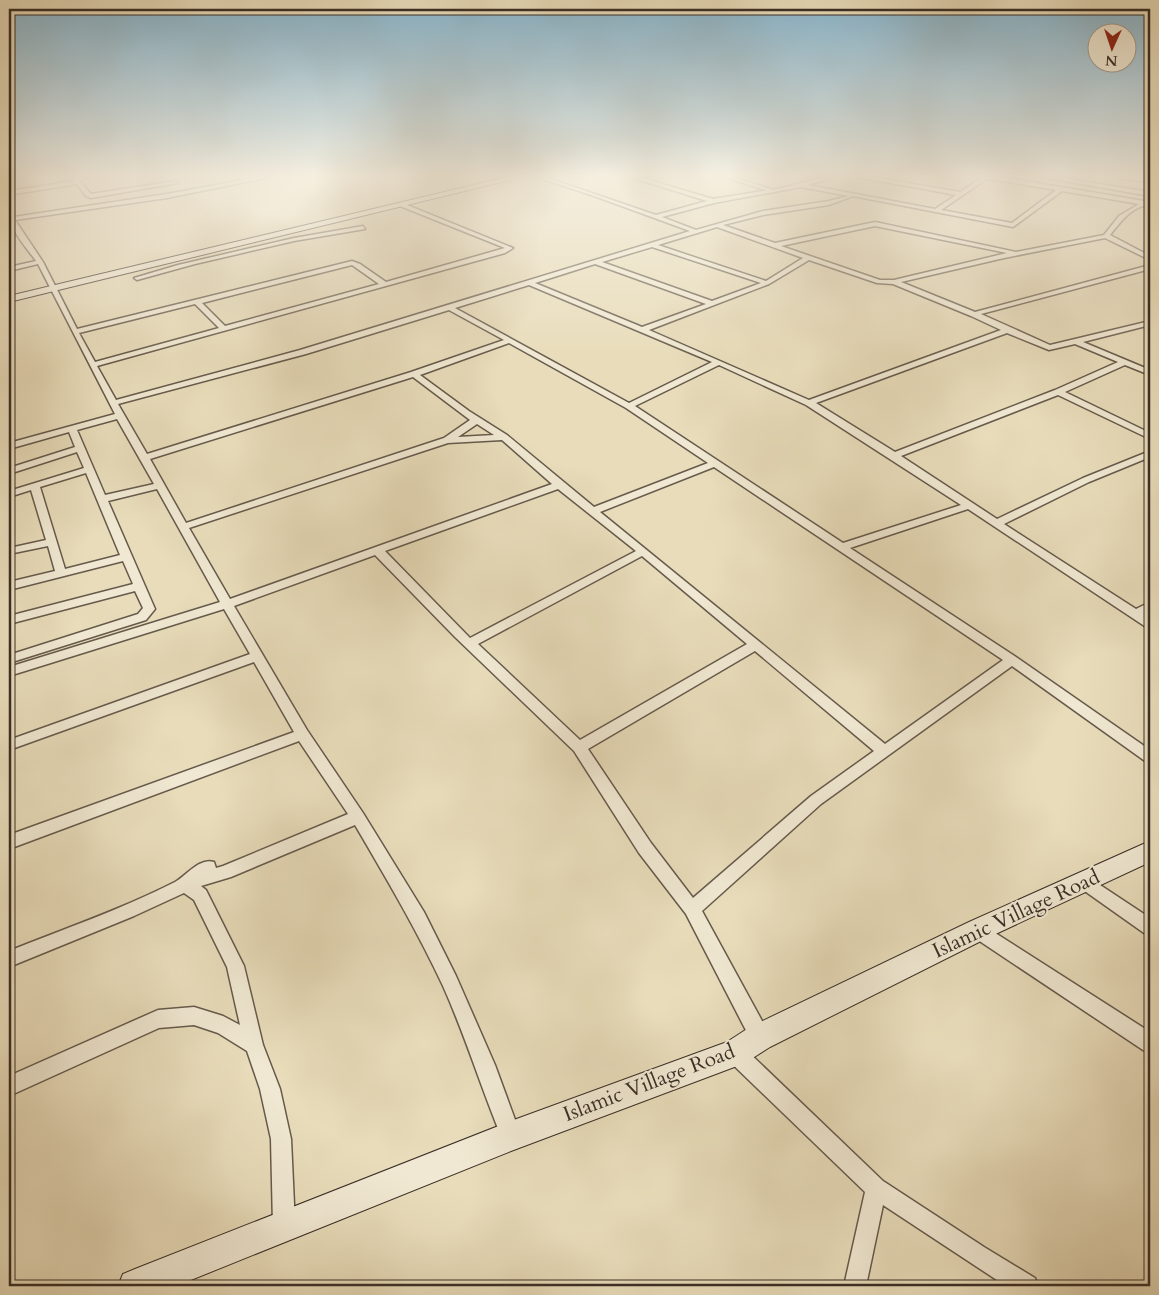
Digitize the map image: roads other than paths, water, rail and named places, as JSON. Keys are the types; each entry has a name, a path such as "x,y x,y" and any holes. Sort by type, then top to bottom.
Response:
{"street":[{"path":"23,237 40,262 75,332 159,486 302,734 358,817 418,918 450,982 485,1065 511,1136"},
{"path":"9,299 266,237"},
{"path":"279,237 286,242"},
{"path":"137,278 174,267 304,237"},
{"path":"93,365 503,252 510,248 483,237"},
{"path":"113,403 303,352 597,263 675,237"},
{"path":"753,237 807,258 880,282 894,282 1014,253 1098,237"},
{"path":"775,245 811,237"},
{"path":"939,237 1014,253"},
{"path":"1109,237 1150,258"},
{"path":"652,245 767,283"},
{"path":"642,330 767,283 807,258"},
{"path":"9,269 40,262"},
{"path":"75,332 352,263 358,264 385,285"},
{"path":"597,263 711,304"},
{"path":"974,314 1150,267"},
{"path":"894,282 974,314 1049,348 1150,323"},
{"path":"530,283 719,362 809,403 970,505 1150,624"},
{"path":"197,302 224,329"},
{"path":"451,308 629,406 1012,660 1150,757"},
{"path":"809,403 1007,330"},
{"path":"144,458 414,374 511,340"},
{"path":"1077,342 1150,373"},
{"path":"629,406 719,362"},
{"path":"894,456 1058,392 1126,362"},
{"path":"414,374 476,420 504,437 559,485 884,751"},
{"path":"1058,392 1150,436"},
{"path":"9,446 120,416"},
{"path":"447,440 476,420"},
{"path":"9,659 142,617 149,609 72,429"},
{"path":"183,527 447,440 504,437"},
{"path":"9,471 81,448"},
{"path":"997,523 1086,480 1150,454"},
{"path":"592,512 715,463"},
{"path":"9,494 89,470"},
{"path":"9,672 227,604 559,485"},
{"path":"35,486 62,573"},
{"path":"101,499 159,486"},
{"path":"841,547 970,505"},
{"path":"9,549 14,550 52,542"},
{"path":"377,550 470,643 579,747 645,848 692,909 760,1037"},
{"path":"470,643 642,551"},
{"path":"9,586 126,557"},
{"path":"9,620 140,586"},
{"path":"1136,614 1150,606"},
{"path":"579,747 755,645"},
{"path":"9,745 257,656"},
{"path":"692,909 816,800 1012,660"},
{"path":"9,842 302,734"},
{"path":"9,960 128,911 185,884 225,872 358,817"},
{"name":"Islamic Village Road","path":"135,1286 511,1136 734,1053 760,1037 978,930 1150,851"},
{"path":"185,884 208,867"},
{"path":"1086,882 1150,927"},
{"path":"185,884 200,895 235,966 254,1045 270,1089 281,1138 284,1226"},
{"path":"978,930 1150,1043"},
{"path":"9,1086 158,1019 194,1016 223,1025 254,1045"},
{"path":"734,1053 876,1188 976,1255 1027,1286"},
{"path":"855,1286 876,1188"}]}
